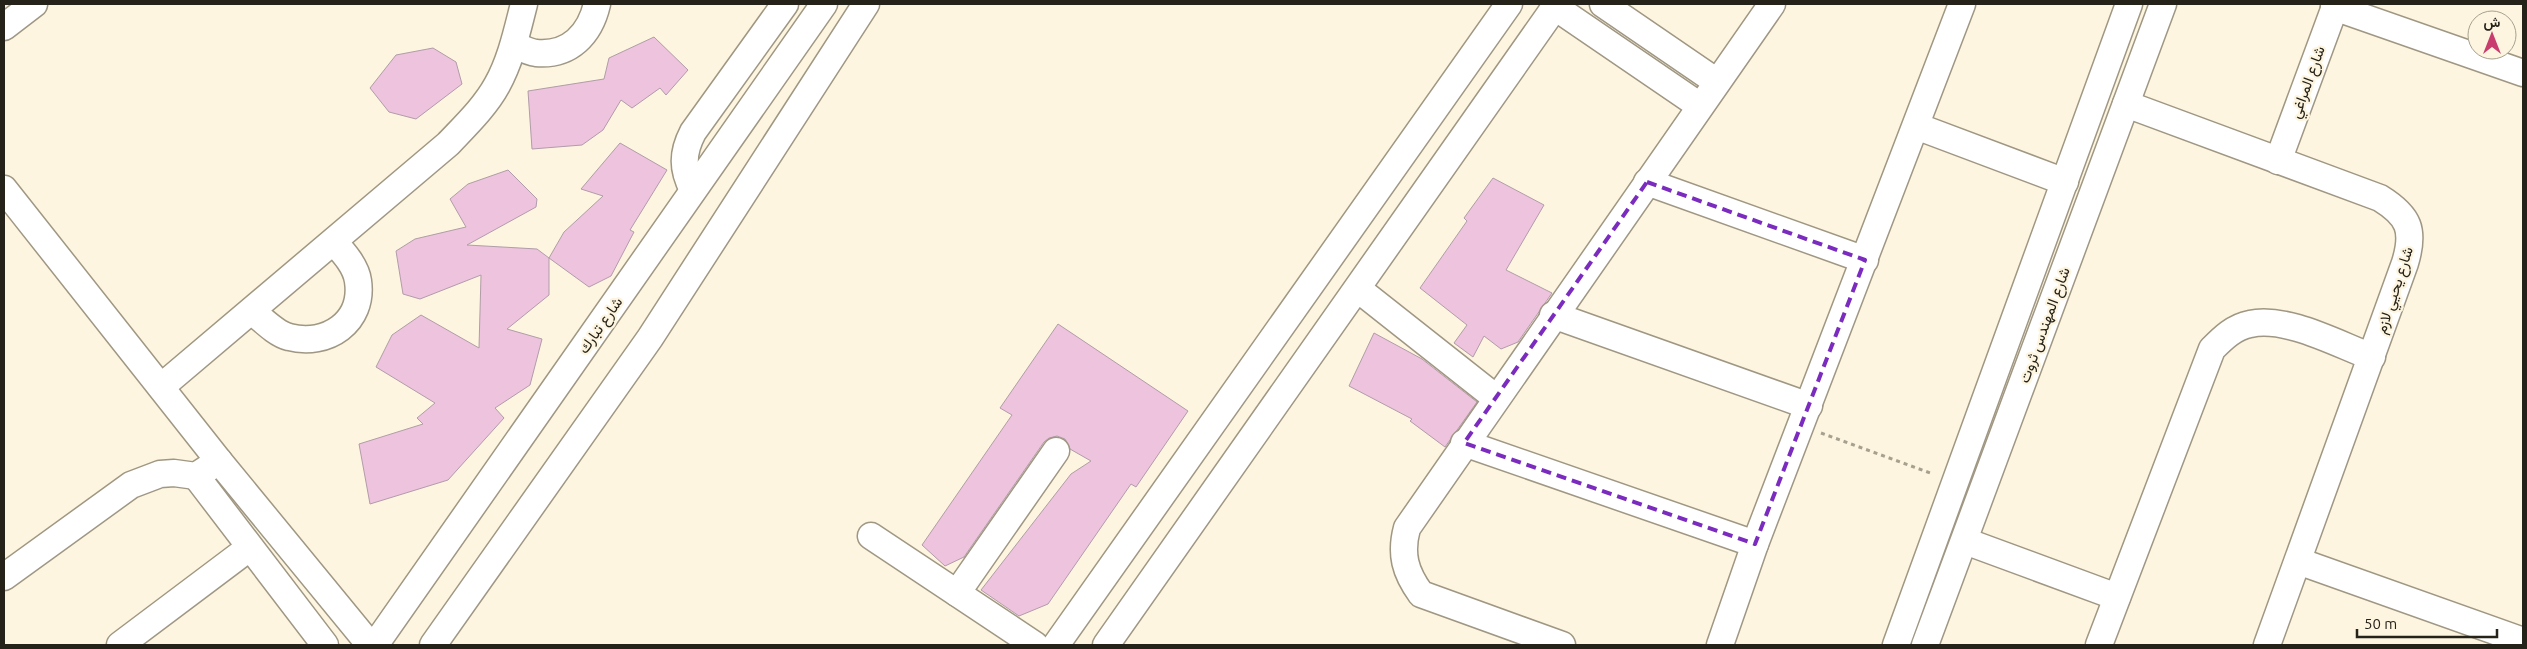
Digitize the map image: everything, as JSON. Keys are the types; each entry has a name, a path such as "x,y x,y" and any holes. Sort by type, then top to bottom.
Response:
{"street":[{"path":"4,27 34,4"},
{"path":"161,387 448,144 478,112 498,85 514,45 524,4"},
{"path":"514,45 536,53 558,51 578,40 592,22 596,4"},
{"path":"693,190 686,176 683,161 686,146 785,4"},
{"name":"شارع تبارك","path":"375,645 824,4"},
{"path":"433,645 650,338 866,4"},
{"path":"1067,642 1390,172 1509,4"},
{"path":"1603,4 1717,82"},
{"path":"1560,645 1421,594 1410,580 1404,563 1403,545 1407,528 1464,443 1772,4"},
{"path":"1720,645 1755,544 1806,416 1962,4"},
{"name":"شارع المهندس ثروت","path":"1896,645 2129,4"},
{"name":"شارع المهندس ثروت","path":"1925,645 2163,4"},
{"path":"1106,645 1556,6 1700,106"},
{"path":"2335,6 2523,73"},
{"name":"شارع المراغي","path":"2278,161 2335,6"},
{"name":"شارع يحيي لازم","path":"2126,104 2380,198 2397,208 2408,225 2411,244 2267,645"},
{"path":"1916,126 2065,182"},
{"path":"2083,132 2111,142"},
{"path":"1390,172 1423,197"},
{"path":"1647,182 1865,260"},
{"path":"4,189 218,461 370,645"},
{"path":"252,311 287,337 312,341 323,338 343,326 356,305 358,280 348,258 334,242"},
{"path":"1358,289 1496,398"},
{"path":"1554,315 1806,416"},
{"path":"2099,645 2212,349 2228,333 2248,324 2271,322 2293,327 2372,357"},
{"path":"1464,443 1755,544"},
{"path":"957,593 1056,451"},
{"path":"4,577 136,482 160,474 174,473 196,476 218,461"},
{"path":"196,476 249,548 326,645"},
{"path":"871,536 1035,645"},
{"path":"1965,541 2118,597"},
{"path":"120,645 249,548"},
{"path":"2298,561 2523,641"}],"path":[{"path":"1806,416 1933,474"}],"highlighted area":[{"path":"1647,182 1865,260 1755,544 1464,443"}],"building":[{"path":"654,37 688,70 666,95 660,88 632,108 621,100 603,130 582,145 532,149 528,91 604,79 609,58"},
{"path":"433,48 456,62 462,84 416,119 389,112 370,88 396,55"},
{"path":"620,143 667,170 630,230 634,232 611,276 589,287 549,258 564,232 603,196 581,189"},
{"path":"508,170 537,199 536,207 467,245 537,249 549,258 549,295 507,329 542,339 530,385 495,408 504,418 448,480 370,504 359,444 423,424 417,418 435,403 376,367 392,335 421,315 479,348 481,275 420,299 403,294 396,251 415,239 466,227 450,199 468,184"},
{"path":"1493,178 1544,205 1506,270 1552,293 1518,342 1501,349 1484,336 1473,357 1454,343 1467,325 1420,288 1467,221 1464,218"},
{"path":"1058,324 1188,411 1136,487 1131,484 1048,604 1019,616 981,590 1071,474 1091,461 1070,449 1065,439 1057,436 1049,438 1044,442 964,557 945,566 922,545 1012,415 1000,408"},
{"path":"1374,333 1422,359 1477,402 1445,447 1410,421 1412,419 1349,386"}]}
